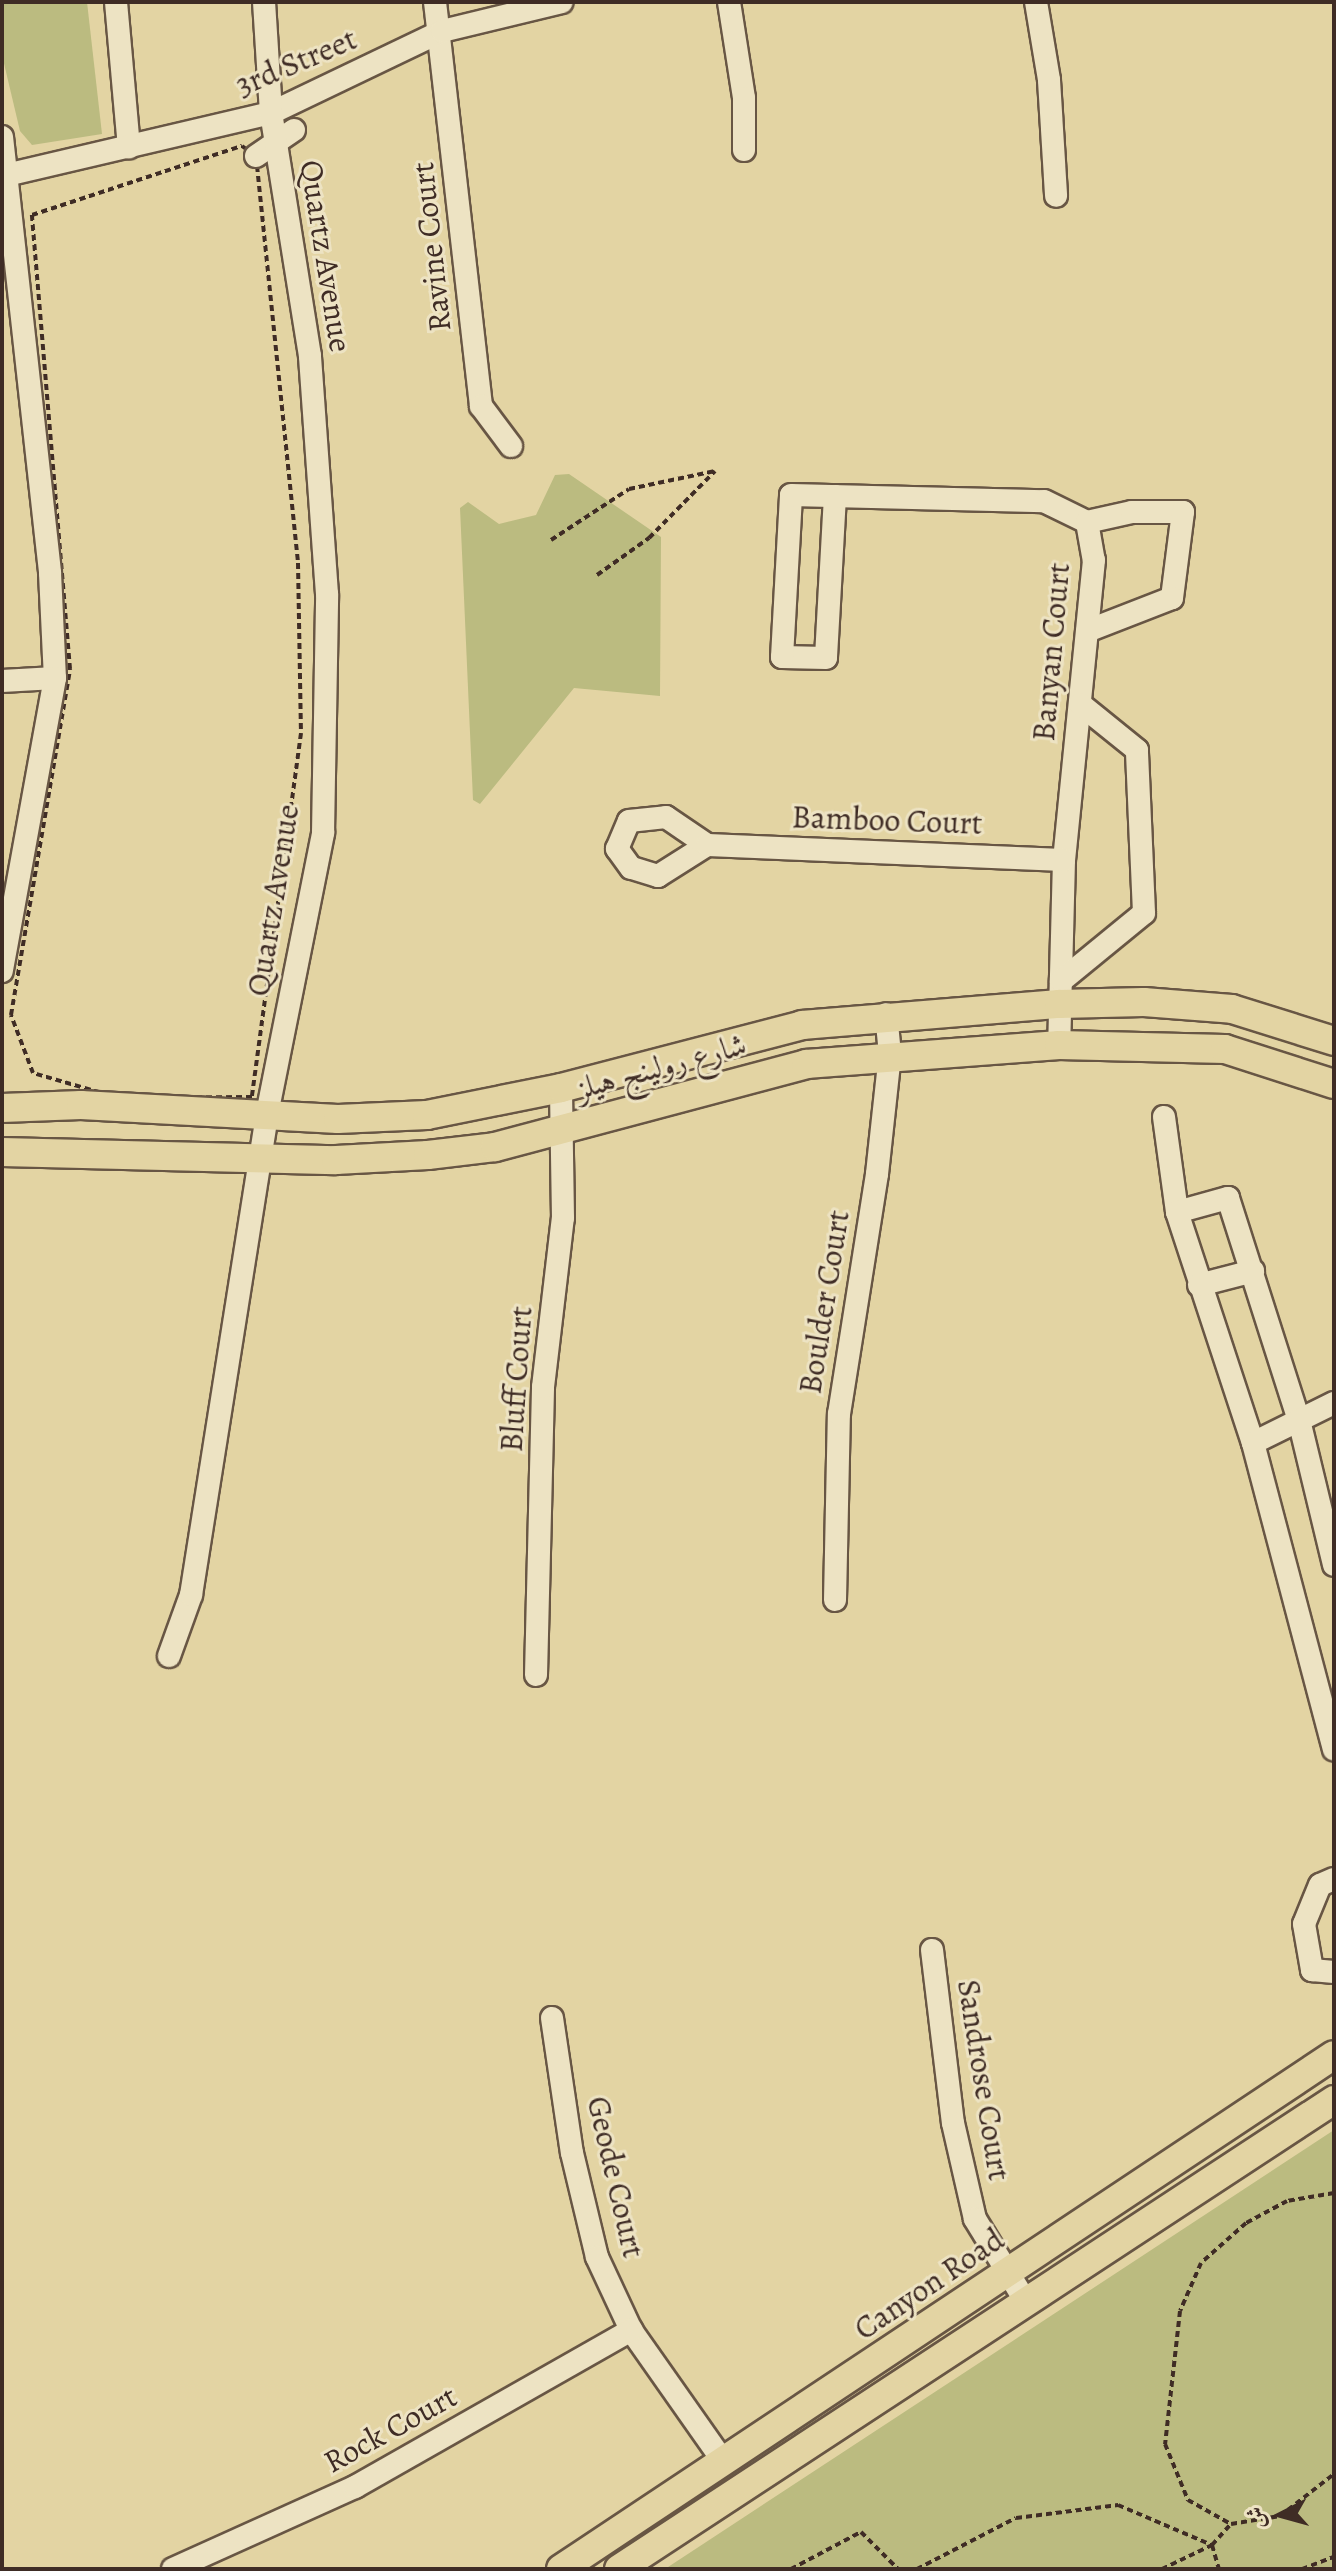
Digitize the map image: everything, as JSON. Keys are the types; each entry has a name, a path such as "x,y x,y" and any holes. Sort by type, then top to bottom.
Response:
{"main road":[{"name":"شارع رولينج هيلز","path":"2,1108 81,1105 338,1119 427,1115 561,1088 802,1025 1060,993 1232,1009 1334,1041"},
{"name":"شارع رولينج هيلز","path":"2,1152 428,1155 495,1147 792,1067 890,1054 1059,1045 1225,1049 1334,1084"},
{"name":"Canyon Road","path":"561,2569 1334,2055"},
{"name":"Canyon Road","path":"619,2569 1334,2100"}],"street":[{"path":"116,2 129,147"},
{"name":"Quartz Avenue","path":"169,1656 191,1595 263,1155 267,1114 323,833 327,594 310,356 285,136 271,113 264,2"},
{"name":"Ravine Court","path":"435,2 442,31 481,406 511,446"},
{"name":"3rd Street","path":"5,176 271,113 442,31 562,2"},
{"path":"729,2 744,98 744,150"},
{"path":"1036,2 1049,80 1056,196"},
{"path":"256,156 285,136"},
{"path":"2,137 55,678 2,971"},
{"name":"Banyan Court","path":"835,496 826,658 782,657 791,495 835,496 1044,501 1087,522 1094,560 1064,860 1059,1045"},
{"path":"1087,522 1132,512 1183,512 1172,598 1087,631"},
{"path":"2,681 55,678"},
{"path":"1060,993 1144,913 1137,750 1080,704"},
{"name":"Bamboo Court","path":"707,845 1064,860"},
{"name":"Boulder Court","path":"835,1600 839,1414 890,1054 886,1014"},
{"name":"Bluff Court","path":"536,1675 543,1387 563,1218 561,1088"},
{"path":"1164,1117 1177,1212 1253,1443 1334,1749"},
{"path":"1177,1212 1228,1198 1299,1420 1334,1565"},
{"path":"1199,1285 1253,1271"},
{"path":"1253,1443 1334,1403"},
{"path":"1334,1879 1320,1885 1304,1924 1312,1970 1334,1972"},
{"name":"Sandrose Court","path":"932,1950 953,2123 975,2219 1026,2302"},
{"name":"Geode Court","path":"552,2018 572,2153 597,2257 631,2330 723,2461"},
{"name":"Rock Court","path":"173,2569 355,2487 631,2330"}],"path":[{"path":"242,146 256,156 298,563 301,733 252,1097 119,1098 33,1073 11,1015 70,669 32,215 242,146"},
{"path":"551,540 629,489 715,471 649,538 597,575"},
{"path":"1334,2193 1287,2201 1246,2223 1201,2263 1180,2311 1165,2444 1188,2500 1231,2524 1280,2516 1334,2474"},
{"path":"917,2569 1016,2518 1118,2505 1212,2545"},
{"path":"1162,2569 1212,2545 1231,2524"},
{"path":"791,2569 861,2532 898,2569"},
{"path":"1212,2545 1219,2569"},
{"path":"1302,2569 1334,2557"}],"green space":[{"path":"2,2 87,2 102,134 32,145 20,131 2,55"},
{"path":"569,474 661,537 660,696 574,688 480,804 473,800 460,508 468,502 499,524 536,515 555,475"},
{"path":"1334,2130 1334,2569 665,2569 1040,2323"}]}
